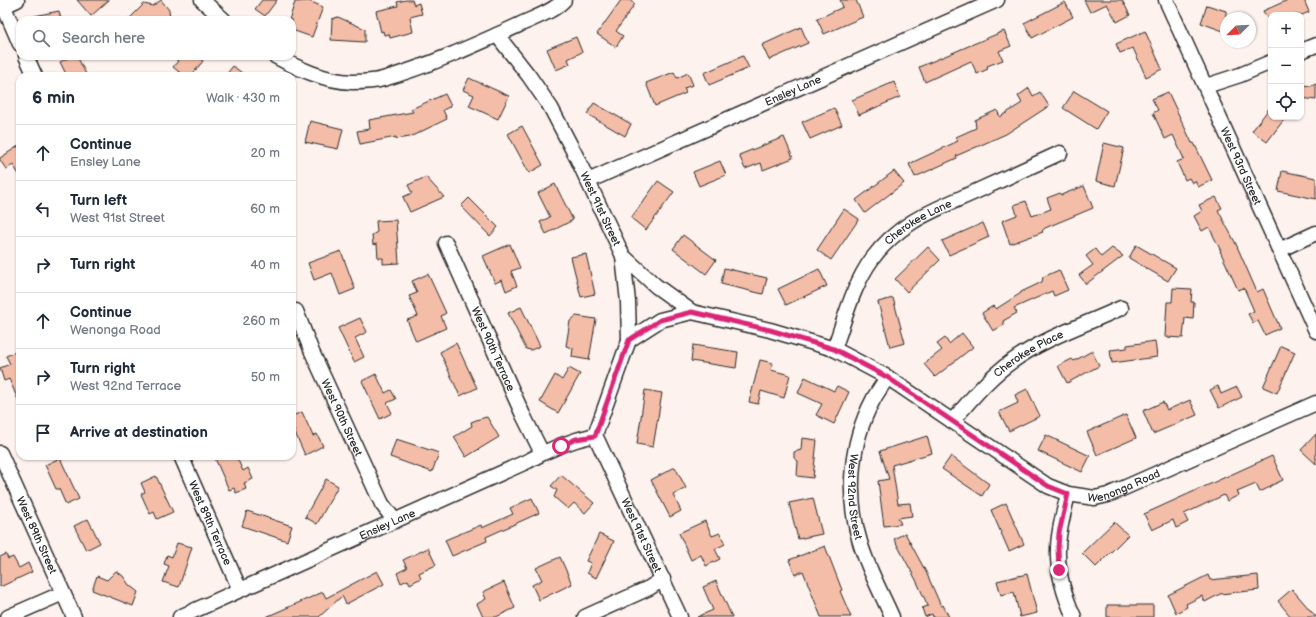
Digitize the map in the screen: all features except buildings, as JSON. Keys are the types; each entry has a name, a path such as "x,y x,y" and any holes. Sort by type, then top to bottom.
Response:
{"street":[{"path":"16,0 1,5 16,36"},
{"path":"202,0 220,16"},
{"path":"283,60 310,73 330,79 352,82 382,80 437,61 497,35 545,13 564,0"},
{"name":"Ensley Lane","path":"588,181 997,0"},
{"name":"West 93rd Street","path":"1166,0 1316,331"},
{"name":"West 91st Street","path":"497,35 529,76 551,108 570,144 623,256 628,302 629,340 595,436 680,617"},
{"path":"1304,50 1316,45"},
{"path":"28,60 33,72"},
{"path":"1206,86 1240,75 1268,63"},
{"name":"Cherokee Lane","path":"834,349 851,300 861,277 882,246 896,232 907,224 932,211 1060,153"},
{"path":"1279,250 1316,233"},
{"name":"West 90th Terrace","path":"446,243 523,415 542,453"},
{"name":"Wenonga Road","path":"623,256 656,286 692,312 770,330 834,349 887,377 1048,486 1068,494 1096,498 1108,495 1316,403"},
{"name":"Cherokee Place","path":"952,421 987,382 1010,362 1032,348 1121,308"},
{"name":"West 90th Street","path":"296,311 312,352 382,504 394,521"},
{"path":"629,340 660,320 692,312"},
{"name":"West 92nd Street","path":"887,377 873,400 859,435 853,464 851,492 854,520 860,543 892,617"},
{"name":"Ensley Lane","path":"180,617 528,461 542,453 576,439 595,436"},
{"name":"West 89th Street","path":"0,453 74,617"},
{"name":"West 89th Terrace","path":"182,460 240,590"},
{"path":"1068,494 1059,533 1058,563 1063,589 1074,617"},
{"path":"585,617 649,588 663,579"},
{"path":"8,617 63,593"}],"route":[{"path":"561,446 576,439 595,436 629,340 660,320 692,312 742,323 834,349 887,377 1048,486 1068,494 1059,533 1059,570"}]}
